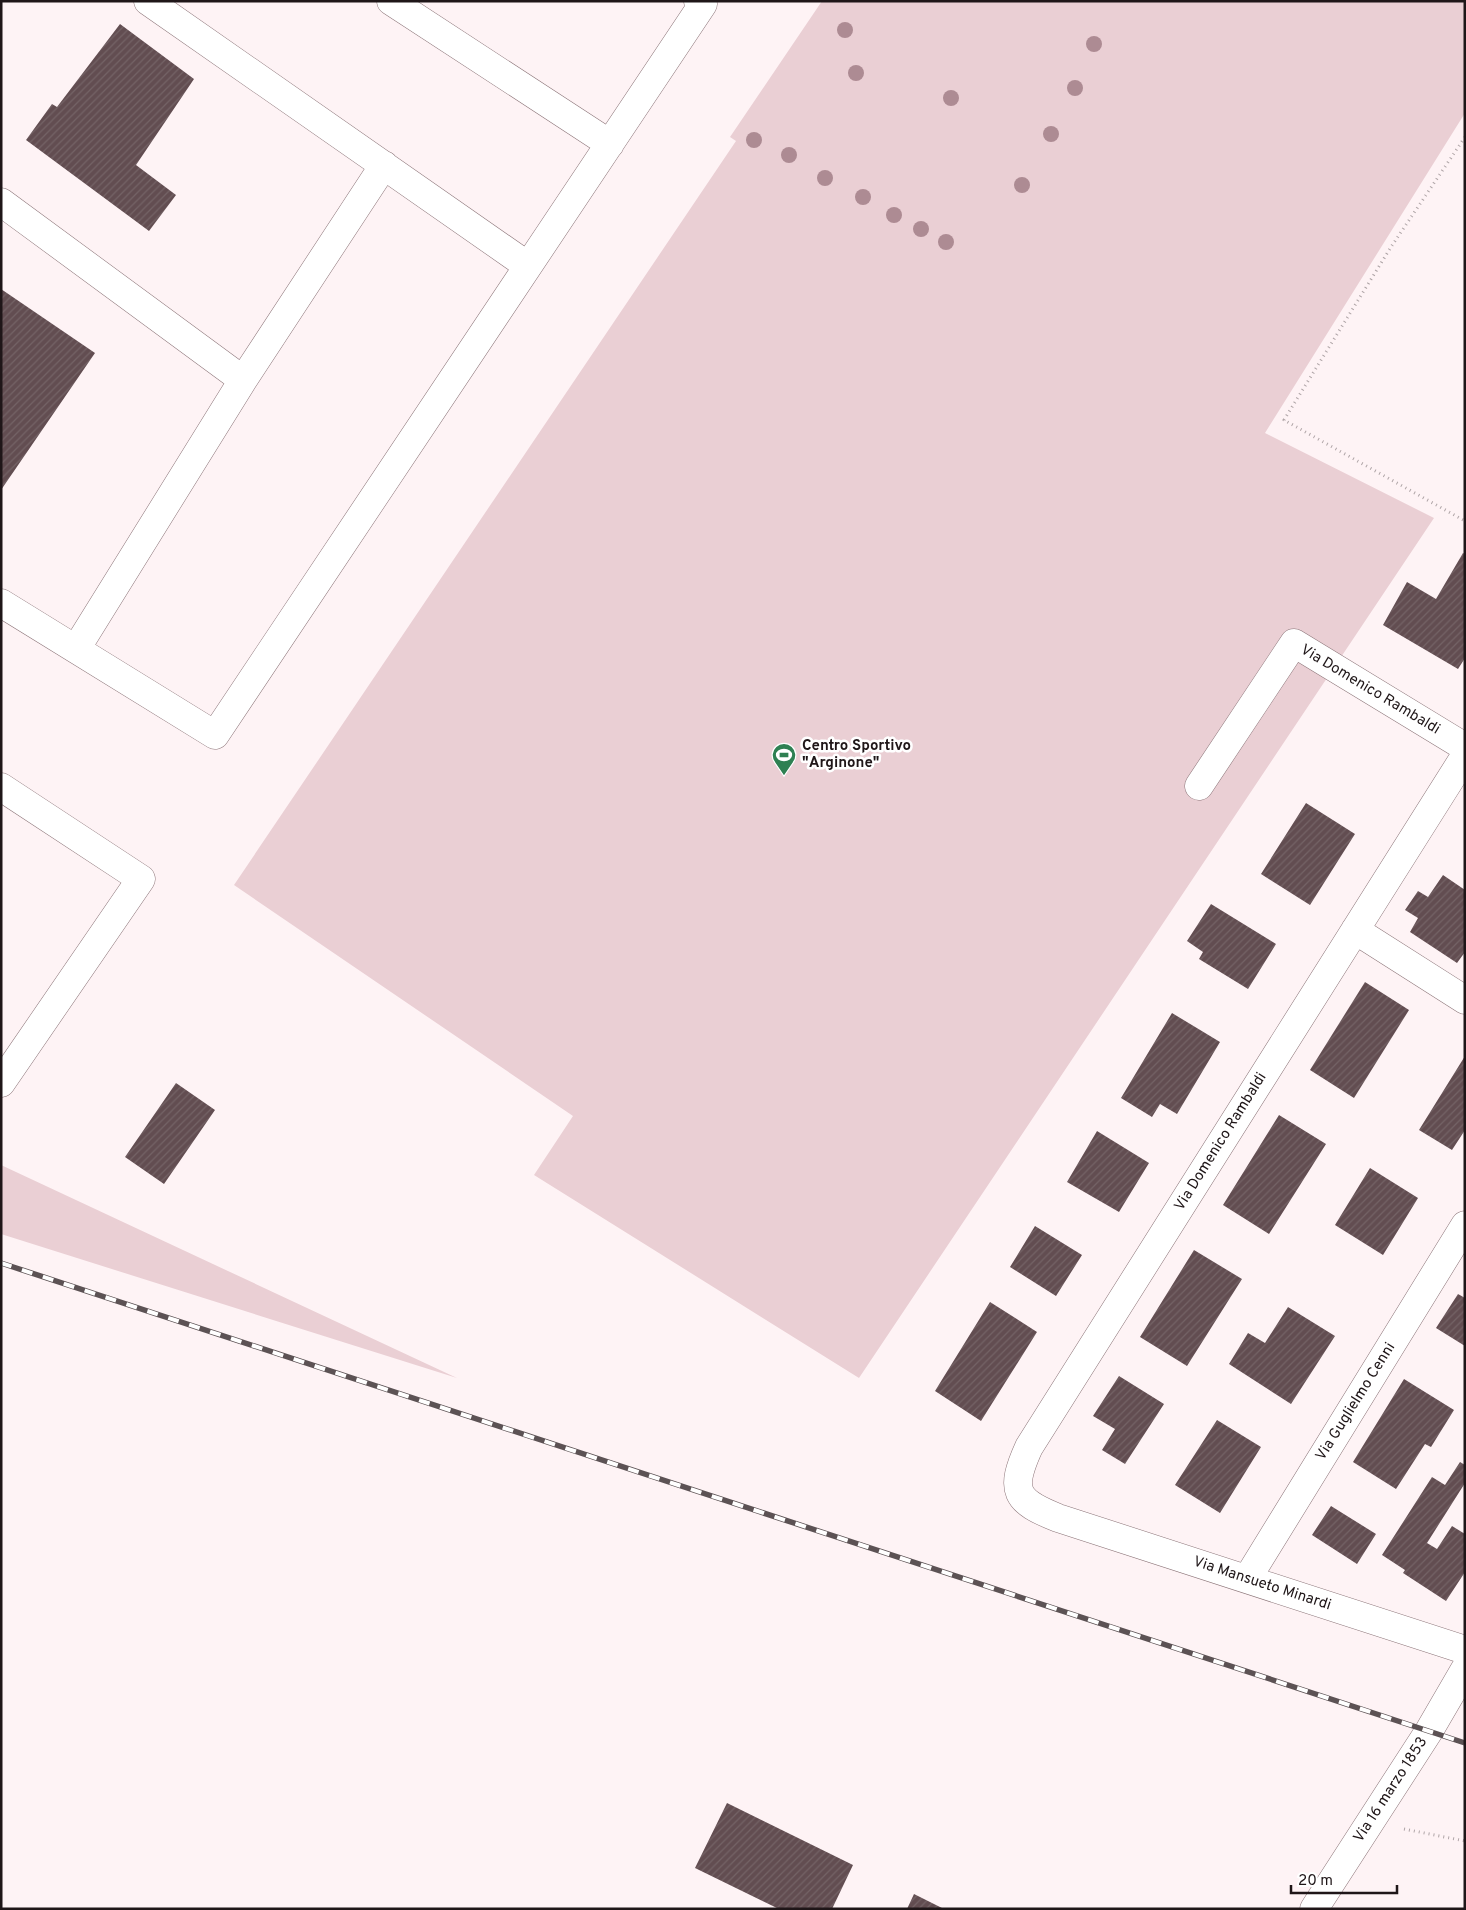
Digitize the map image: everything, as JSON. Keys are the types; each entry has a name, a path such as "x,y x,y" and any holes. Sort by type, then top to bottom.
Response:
{"street":[{"path":"148,1 528,266"},
{"path":"391,1 610,144"},
{"path":"1,603 215,735 703,4 698,1"},
{"path":"76,649 243,380 384,165"},
{"path":"1,202 243,380"},
{"name":"Via Domenico Rambaldi","path":"1199,786 1294,643 1465,747"},
{"name":"Via Domenico Rambaldi","path":"1058,1518 1026,1504 1020,1495 1017,1485 1018,1472 1029,1447 1465,756"},
{"path":"1,787 141,879 1,1083"},
{"path":"1355,930 1465,1000"},
{"name":"Via Guglielmo Cenni","path":"1247,1579 1465,1226"},
{"name":"Via Mansueto Minardi","path":"1058,1518 1465,1650"},
{"name":"Via 16 marzo 1853","path":"1314,1909 1429,1731 1465,1669"}],"path":[{"path":"1465,138 1391,247 1284,420 1465,520"},
{"name":"Via 16 marzo 1853","path":"1369,1822 1465,1841"}],"shaded area":[{"name":"Centro Sportivo \"Arginone\"","path":"822,1 1465,1 1465,113 1265,433 1434,518 859,1378 534,1175 573,1116 234,885 736,141 730,137"},
{"path":"1,1165 457,1378 1,1234"}],"building":[{"path":"120,24 194,79 136,165 176,195 149,231 26,140 52,104 57,107"},
{"path":"1,289 95,353 1,490"},
{"path":"1463,553 1465,554 1465,658 1458,669 1383,625 1407,582 1436,599"},
{"path":"1306,803 1355,834 1310,905 1261,874"},
{"path":"1443,875 1465,890 1465,952 1457,963 1410,932 1418,918 1405,910 1418,891 1428,897"},
{"path":"1211,904 1276,944 1248,989 1199,959 1203,952 1187,941"},
{"path":"1365,982 1409,1010 1354,1098 1310,1070"},
{"path":"1172,1013 1220,1042 1177,1114 1160,1104 1152,1117 1121,1098"},
{"path":"1465,1056 1465,1130 1452,1150 1419,1130"},
{"path":"176,1083 215,1110 164,1184 125,1157"},
{"path":"1279,1115 1326,1144 1269,1234 1223,1205"},
{"path":"1097,1131 1149,1163 1119,1212 1067,1182"},
{"path":"1370,1168 1418,1198 1383,1255 1335,1225"},
{"path":"1035,1226 1082,1255 1056,1296 1010,1267"},
{"path":"1194,1250 1242,1279 1187,1366 1140,1337"},
{"path":"1458,1294 1465,1298 1465,1346 1436,1328"},
{"path":"990,1302 1037,1332 981,1421 935,1391"},
{"path":"1288,1307 1335,1336 1291,1404 1229,1364 1248,1333 1265,1343"},
{"path":"1119,1376 1164,1404 1125,1464 1102,1450 1115,1429 1093,1416"},
{"path":"1404,1379 1454,1410 1431,1447 1425,1444 1396,1489 1353,1462"},
{"path":"1217,1420 1261,1447 1220,1513 1175,1485"},
{"path":"1460,1462 1465,1465 1465,1483 1427,1543 1437,1549 1452,1526 1465,1534 1465,1572 1446,1601 1403,1573 1405,1570 1382,1555 1432,1477 1445,1485"},
{"path":"1331,1506 1376,1534 1357,1564 1312,1535"},
{"path":"727,1803 853,1865 832,1909 779,1909 695,1868"},
{"path":"914,1894 944,1909 907,1909"}],"railway":[{"path":"1,1263 1465,1743"}],"place":[{"name":"Centro Sportivo \"Arginone\"","path":"784,776"}]}
